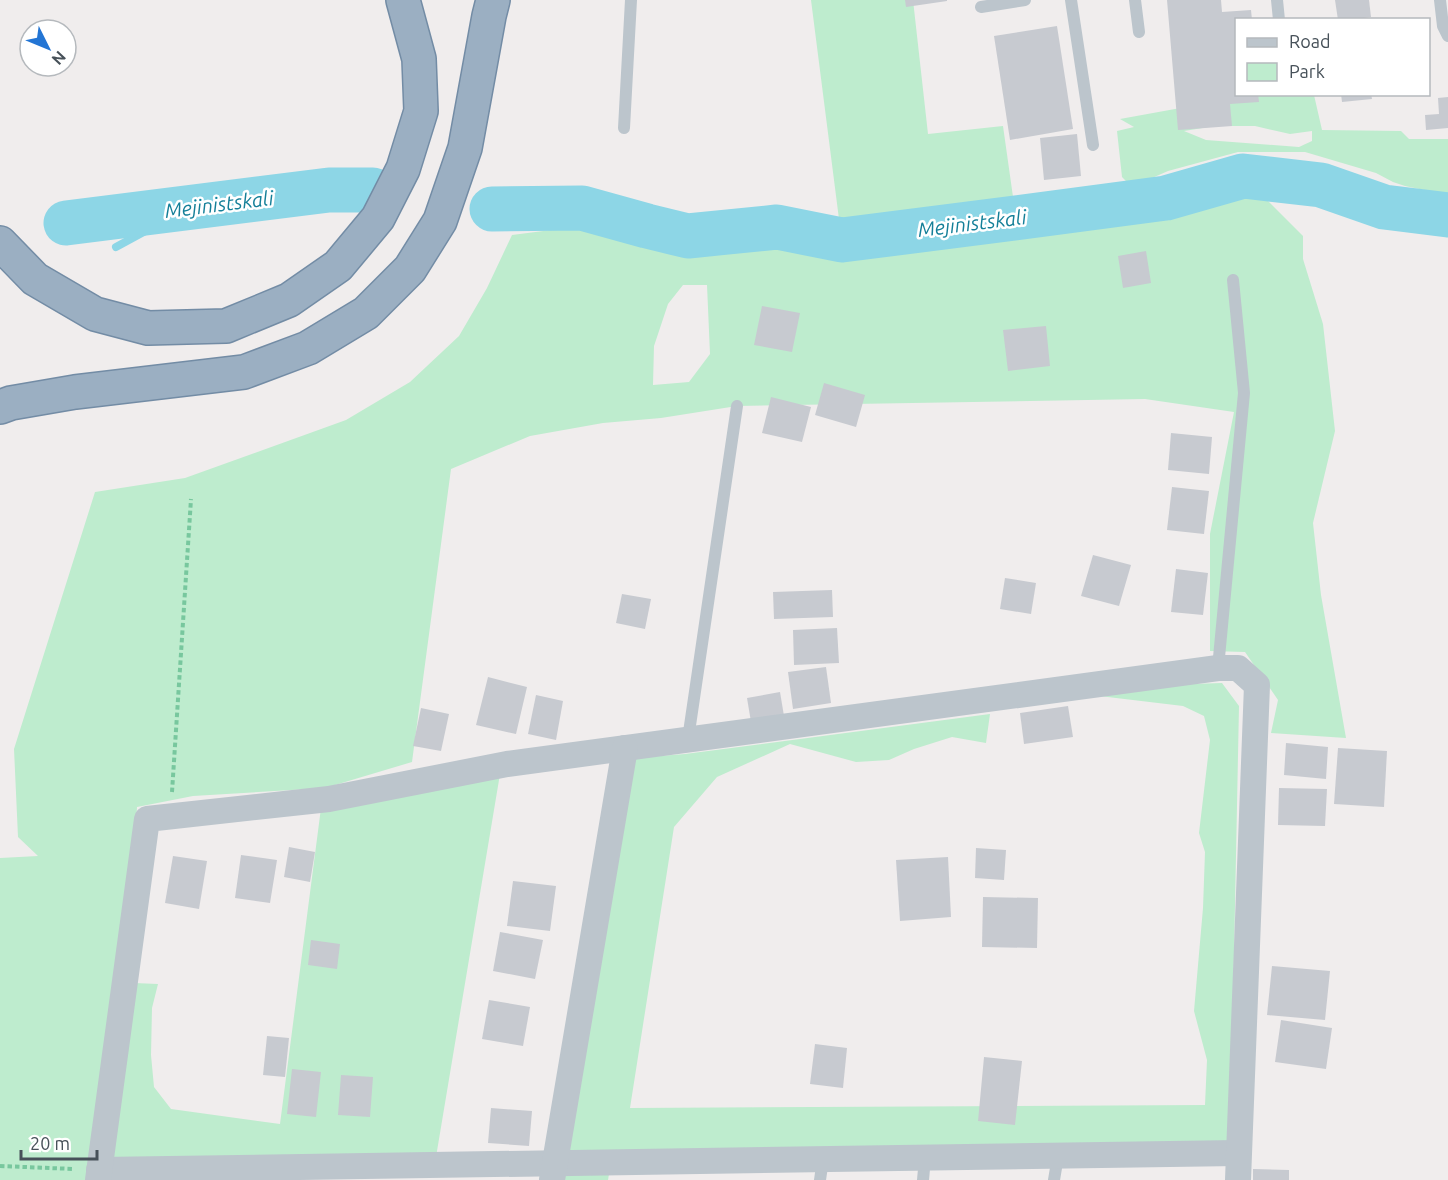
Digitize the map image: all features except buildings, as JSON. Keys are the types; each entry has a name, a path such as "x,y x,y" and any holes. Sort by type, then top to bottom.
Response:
{"highway":[{"path":"0,243 35,279 95,314 148,328 226,326 288,300 338,266 378,218 403,169 421,111 419,59 403,0"},
{"path":"0,407 75,392 244,372 308,348 366,314 410,269 440,221 465,148 493,0"}],"street":[{"path":"1238,1153 1056,1168 98,1175 147,819 330,799 507,764 1218,668 1238,668 1257,685 1238,1180"},
{"path":"553,1172 625,748"}],"lane":[{"path":"624,128 632,0"},
{"path":"981,6 1025,0"},
{"path":"1071,0 1093,145"},
{"path":"1134,0 1139,32"},
{"path":"1277,0 1279,18"},
{"path":"1440,0 1443,26 1448,36"},
{"path":"1218,668 1244,393 1233,280"},
{"path":"688,740 737,406"}],"path":[{"path":"147,819 172,794 191,499"},
{"path":"0,1166 98,1175"}],"green space":[{"path":"811,0 913,0 928,134 1003,126 1014,204 955,221 840,227"},
{"path":"1246,96 1314,96 1322,130 1401,131 1409,139 1448,139 1448,195 1405,186 1376,173 1305,152 1238,152 1168,171 1152,178 1127,182 1122,177 1117,131 1134,127 1120,119","holes":["1215,126 1255,126 1290,134 1312,131 1312,141 1299,147 1206,140 1184,131"]},
{"path":"1253,186 1303,236 1303,259 1323,324 1335,431 1313,523 1321,595 1346,738 1271,733 1278,700 1245,652 1210,651 1210,534 1234,412 1145,399 737,406 661,418 603,423 530,436 451,469 412,762 325,788 193,796 137,807 87,1180 0,1180 0,858 38,856 18,837 14,749 95,492 185,478 346,420 410,382 459,336 487,288 512,235 598,224 688,253 745,245 807,253 1139,213","holes":["683,285 707,285 710,354 689,382 653,385 654,346 668,304"]},
{"path":"1222,683 1239,706 1229,1147 569,1151 634,758 685,754 990,714 986,743 952,737 889,760 856,762 790,744 717,777 674,827 630,1108 1205,1105 1207,1060 1194,1011 1203,908 1205,852 1199,833 1210,740 1204,716 1183,706 1091,695 1131,686"},
{"path":"500,774 436,1157 108,1162 134,983 158,984 152,1008 151,1055 154,1087 171,1109 280,1124 321,808"},
{"path":"611,1163 608,1180 552,1180 554,1164"}],"waterway":[{"name":"Mejinistskali","path":"492,209 582,208 688,236 777,227 842,240 1166,198 1243,176 1321,185 1384,207 1448,215"},
{"name":"Mejinistskali","path":"66,223 329,190 373,190"},
{"path":"116,247 186,209"}]}
